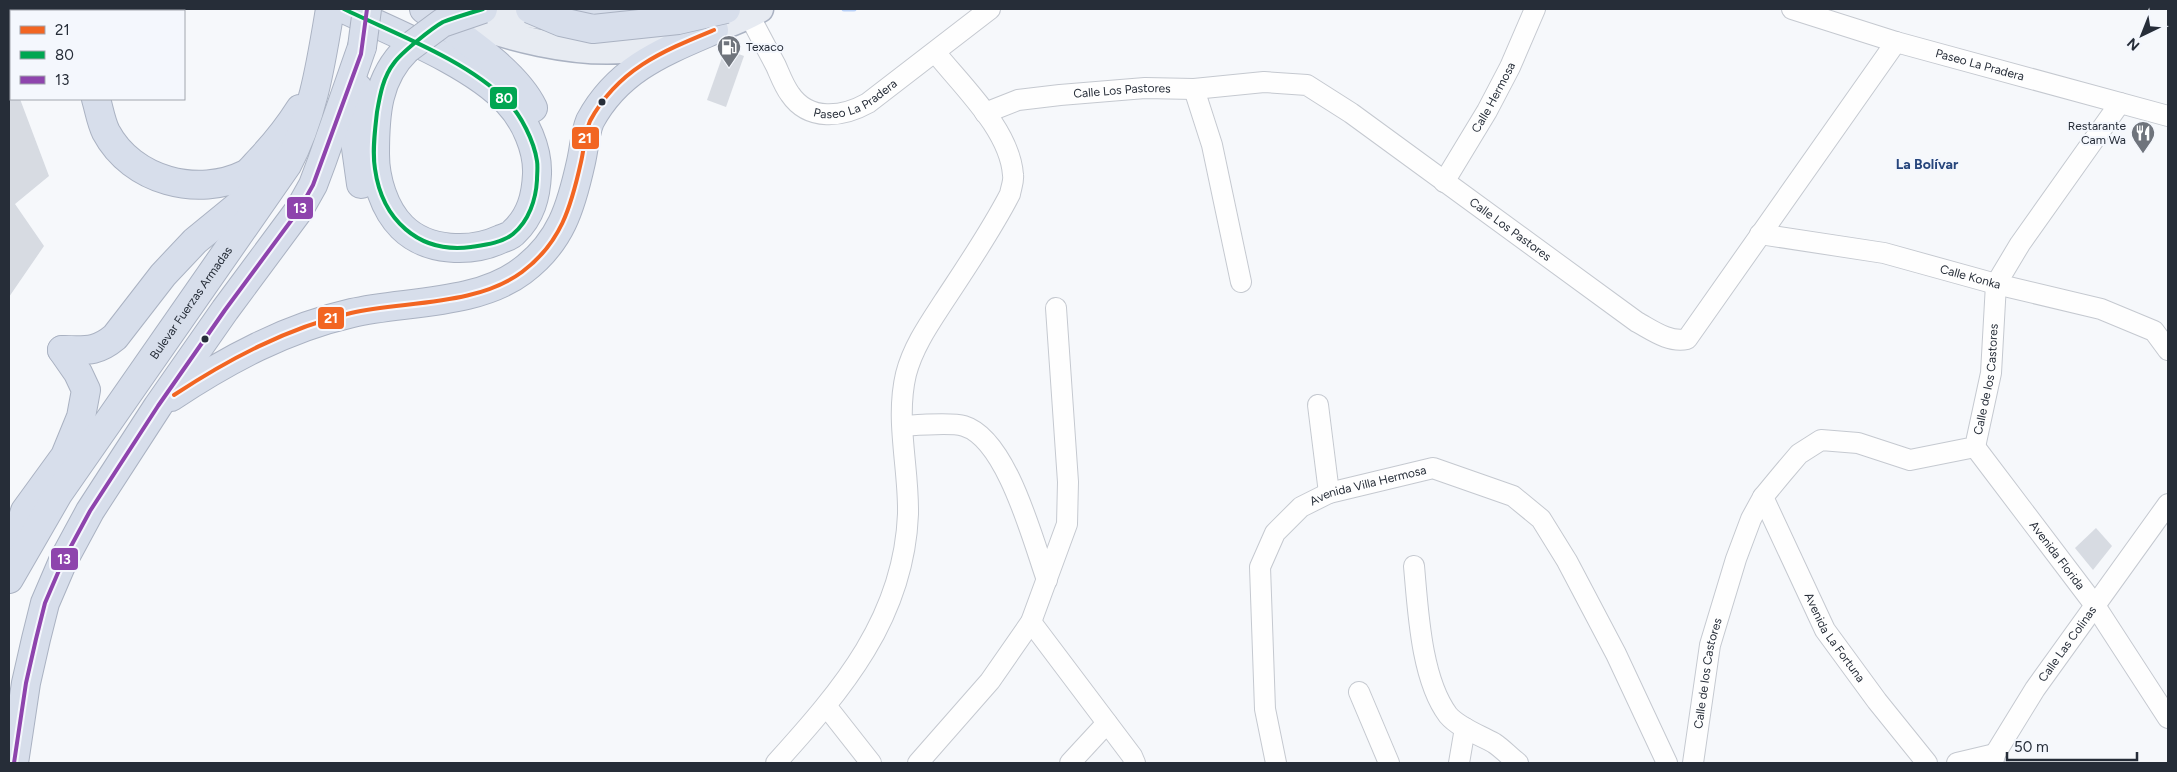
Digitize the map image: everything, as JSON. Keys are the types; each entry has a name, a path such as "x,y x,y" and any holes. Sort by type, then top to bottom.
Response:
{"highway":[{"name":"Bulevar Fuerzas Armadas","path":"12,572 58,494 287,165 297,146 318,78 330,9"},
{"path":"344,9 412,41 476,76 508,102 521,119 537,161 536,188 528,216 513,234 488,245 456,249 423,242 402,227 386,204 375,169 375,129 386,76 395,61 407,50 442,23 483,9"},
{"path":"367,9 361,51 355,141 362,190 375,222 393,242 410,255 430,262 469,263 498,258 524,244 539,224 553,182 552,160 547,138 530,101 511,78 481,52 424,9"},
{"path":"530,9 562,22 593,29 737,16"},
{"path":"590,9 622,19"},
{"path":"158,406 226,362 279,336 351,313 445,299 488,289 522,272 550,246 563,225 573,198 590,123 610,91 634,68 662,52 737,16"},
{"path":"14,763 26,683 45,603 63,561 90,511 158,406 225,310 299,210 313,186 361,51"},
{"path":"96,100 106,132 124,156 141,169 161,179 184,184 211,184 247,173 283,136 318,78"},
{"path":"110,100 118,123 126,137 142,152 166,165 191,170 218,166 239,158 262,138 318,78"},
{"path":"12,572 17,537 25,511 65,456 81,417 86,390 78,373 62,350 93,350 106,345 163,276 196,241 287,165"}],"main road":[{"path":"438,9 492,32 600,50 640,48 737,16"},
{"path":"502,9 516,13 564,18 622,19 684,9"}],"street":[{"name":"Paseo La Pradera","path":"737,16 790,94 809,111 822,115 838,115 861,107 990,9"},
{"name":"Calle Hermosa","path":"1444,182 1487,111 1510,67 1535,9"},
{"name":"Paseo La Pradera","path":"1792,9 1896,42 2168,116"},
{"name":"Calle Los Pastores","path":"985,112 1018,100 1060,95 1145,88 1194,89 1264,82 1307,85 1351,113 1638,322 1678,341 1686,339 1896,42"},
{"path":"776,763 827,707 864,655 876,633 898,572 905,546 908,513 903,389 907,373 918,341 1010,194 1013,176 1010,159 1002,140 985,112 935,52"},
{"path":"1194,89 1212,145 1241,282"},
{"name":"Calle de los Castores","path":"1693,763 1710,645 1736,558 1751,519 1763,497 1799,454 1821,440 1858,443 1910,460 1975,447 1991,373 1996,284 2020,244 2120,103"},
{"name":"Calle Konka","path":"1760,234 1884,253 1996,284 2101,309 2154,331 2168,350"},
{"path":"918,763 990,682 1030,622 1067,524 1068,482 1056,308"},
{"path":"1318,405 1329,493"},
{"path":"903,426 962,425 973,429 982,437 992,448 1008,473 1047,580"},
{"name":"Avenida Florida","path":"1975,447 2094,604 2168,718"},
{"name":"Avenida Villa Hermosa","path":"1276,763 1265,709 1260,567 1275,533 1302,508 1329,493 1433,468 1513,496 1541,519 1567,561 1616,654 1667,763"},
{"name":"Avenida La Fortuna","path":"1763,497 1825,630 1877,701 1927,763"},
{"name":"Calle Las Colinas","path":"1957,763 1994,759 2035,689 2094,604 2168,504"},
{"path":"1414,566 1420,639 1435,690 1449,716 1465,728 1496,744 1518,763"},
{"path":"1030,622 1132,756 1135,763"},
{"path":"1360,692 1389,763"},
{"path":"827,707 871,763"},
{"path":"1070,763 1107,723"},
{"path":"1459,763 1465,728"}],"building":[{"name":"Texaco","path":"725,49 744,56 726,107 707,100"},
{"path":"10,99 20,100 49,176 15,204 44,246 9,297"},
{"path":"2096,528 2112,546 2093,570 2075,548"}],"waterway":[{"path":"844,9 854,9"}],"transit line":[{"name":"80","path":"344,9 407,38 430,49 491,86 517,113 530,137 537,161 537,180 531,209 519,229 509,237 498,242 452,248 435,245 419,239 394,217 386,203 379,187 374,162 377,112 387,74 403,53 410,47 417,41 443,22 483,9"},
{"name":"13","path":"14,763 26,683 36,639 45,603 63,561 90,511 158,406 225,310 299,210 313,185 361,54 367,9"},
{"name":"21","path":"174,395 237,357 304,327 327,319 372,309 462,297 504,283 522,272 546,249 562,223 573,194 588,126 601,103 614,88 643,64 660,54 714,30"}],"place":[{"name":"Texaco","path":"729,68"},
{"name":"Restarante Cam Wa","path":"2143,154"}],"district":[{"name":"La Bolívar","path":"1927,164"}]}
